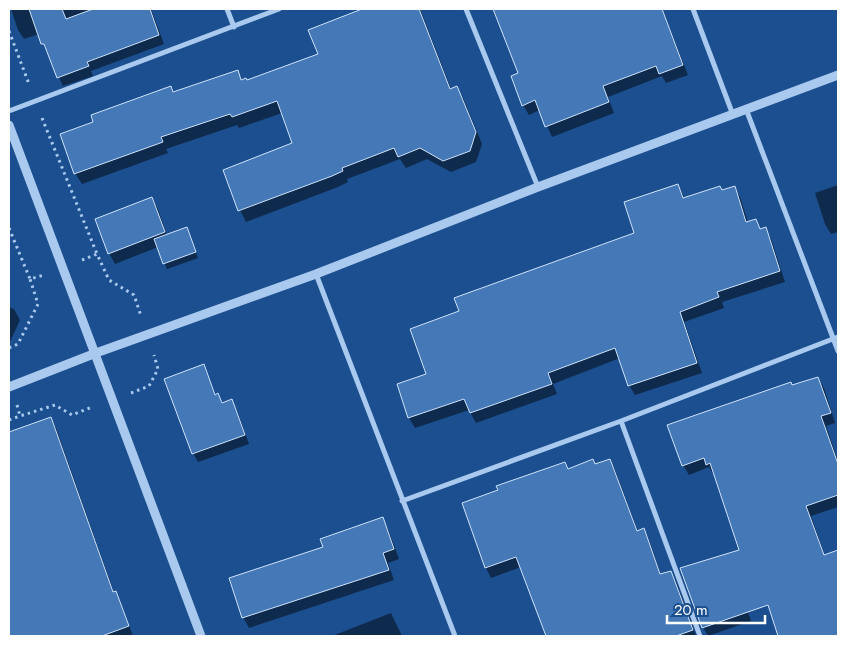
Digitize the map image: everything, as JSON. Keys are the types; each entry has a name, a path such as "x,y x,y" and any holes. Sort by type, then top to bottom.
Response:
{"street":[{"path":"227,9 234,26"},
{"path":"9,111 279,9"},
{"path":"466,9 538,187"},
{"path":"693,9 733,115"},
{"path":"9,387 96,353 316,274 538,187 838,75"},
{"path":"746,109 836,338 838,351"},
{"path":"9,125 202,636"},
{"path":"316,274 455,636"},
{"path":"402,501 621,421 836,338"},
{"path":"621,421 700,636"}],"path":[{"path":"9,31 35,101 97,254"},
{"path":"9,228 38,304 18,344 9,348"},
{"path":"30,279 63,268"},
{"path":"9,420 20,416"}],"building":[{"path":"29,9 62,9 66,19 93,9 150,9 159,35 87,62 89,66 57,78 44,44 41,44"},
{"path":"362,9 419,9 450,89 457,86 476,132 470,151 443,161 420,148 398,157 394,148 342,168 343,171 332,176 238,211 223,170 292,143 277,101 232,117 230,114 161,137 163,142 74,174 60,134 93,122 91,115 171,86 173,92 238,70 241,80 246,78 247,80 318,54 308,30"},
{"path":"493,9 662,9 683,65 659,74 656,66 603,86 609,102 545,127 535,100 522,106 511,76 518,73"},
{"path":"678,184 683,198 720,186 722,190 735,186 746,222 756,219 760,229 766,227 780,271 717,292 719,297 680,312 697,363 628,386 615,348 548,373 552,384 470,413 464,399 408,418 397,384 426,374 410,329 459,311 454,298 634,233 624,202"},
{"path":"152,197 165,232 108,254 95,219"},
{"path":"187,227 196,252 163,264 154,239"},
{"path":"204,364 215,395 218,393 222,403 232,399 245,435 192,454 164,379"},
{"path":"818,377 831,413 821,416 838,464 838,495 806,506 824,555 838,550 838,636 778,636 768,605 702,628 680,568 739,550 710,463 706,465 704,458 682,466 667,425 791,382 792,385"},
{"path":"51,417 113,592 116,591 129,626 102,636 9,636 9,432"},
{"path":"593,459 595,464 610,459 637,531 644,528 660,574 671,571 693,630 676,636 546,636 516,557 485,568 462,503 498,490 496,486 565,462 568,469"},
{"path":"383,517 394,549 383,553 389,570 242,618 229,578 323,547 320,539"}]}
